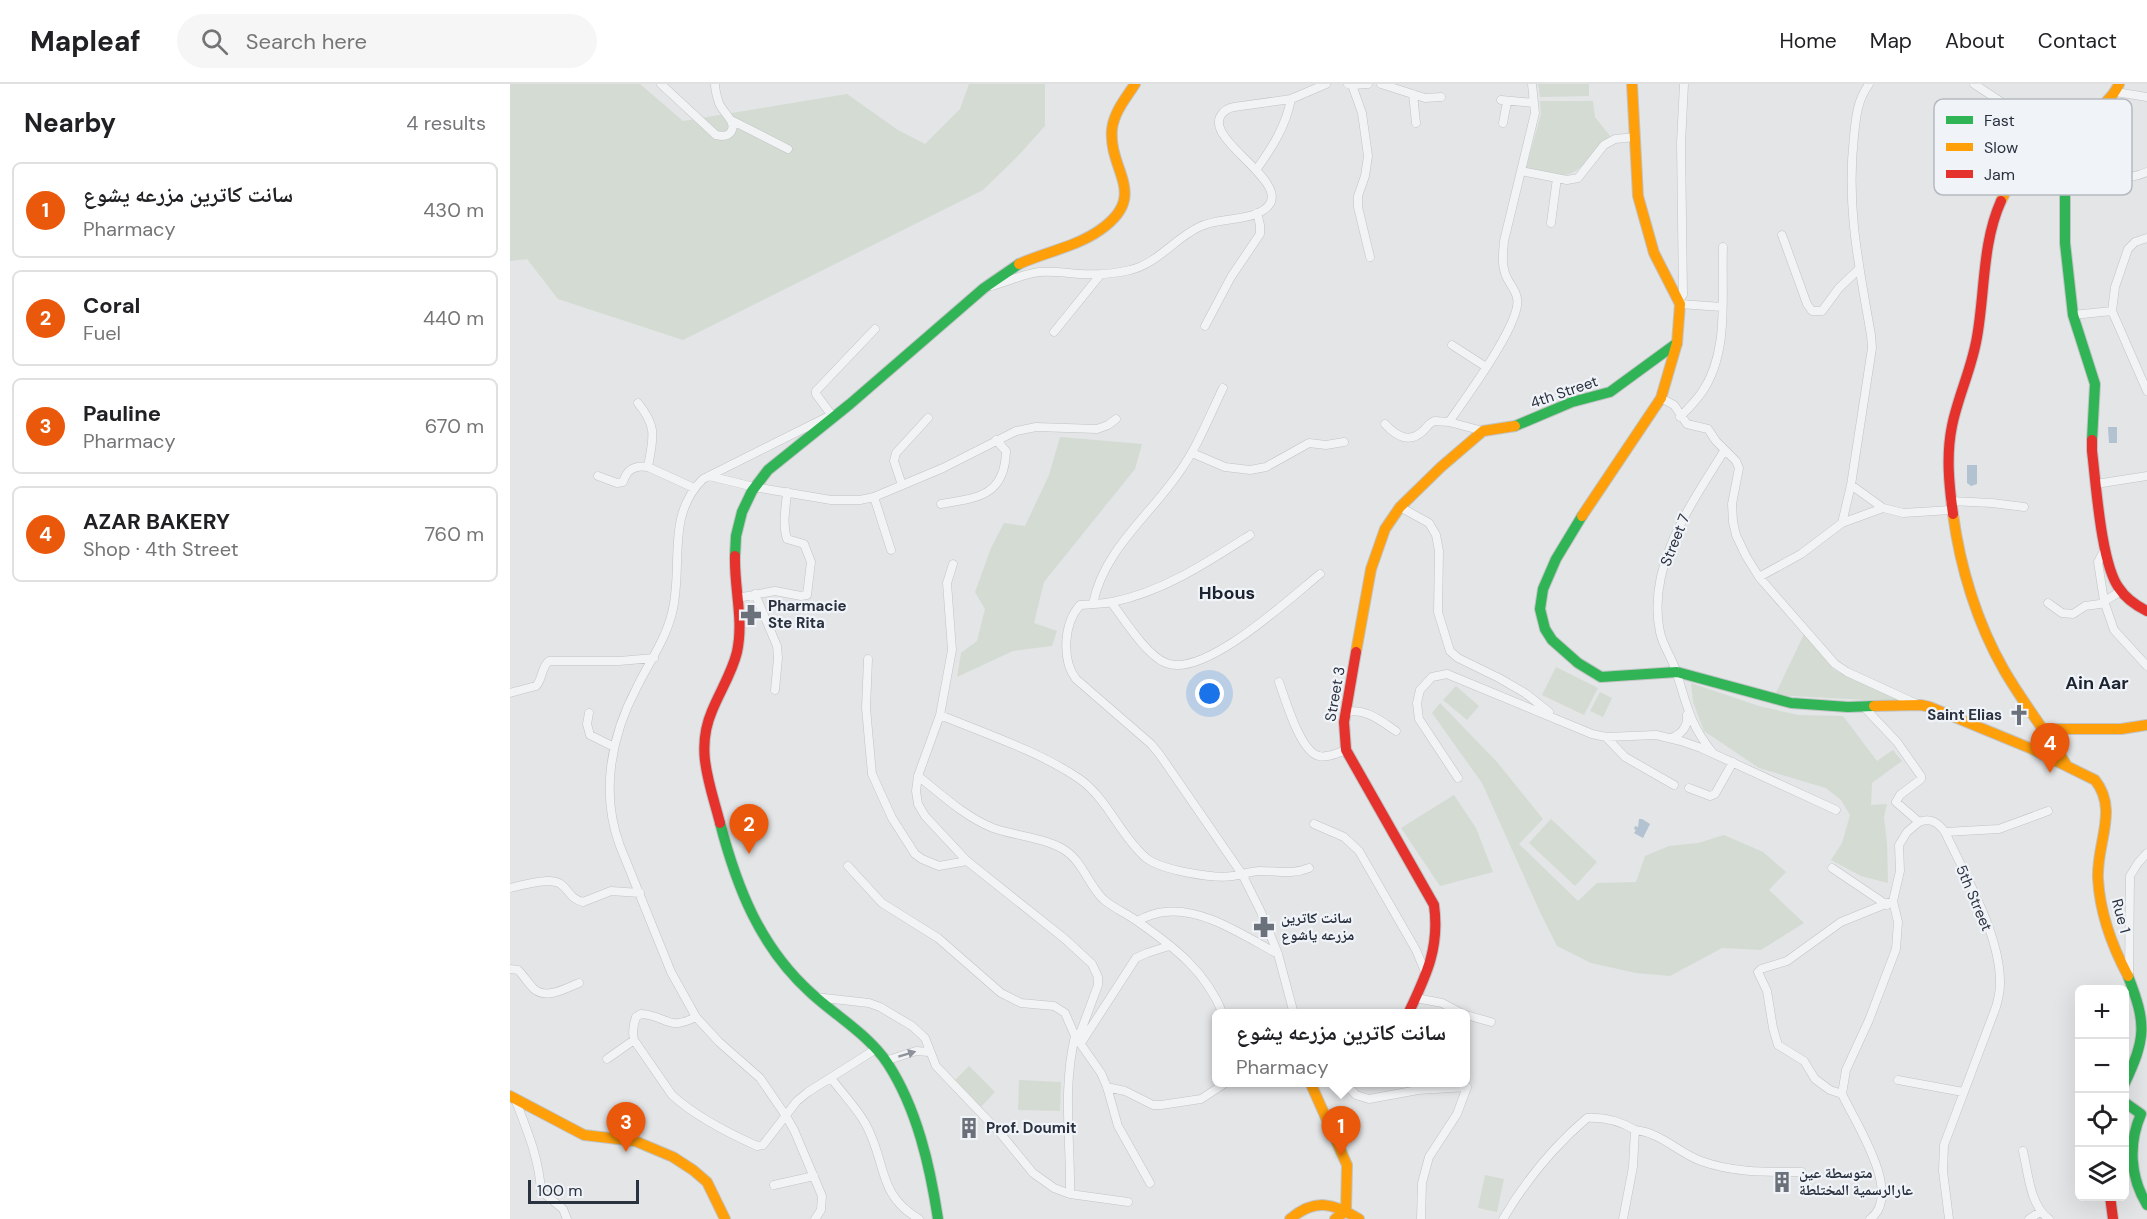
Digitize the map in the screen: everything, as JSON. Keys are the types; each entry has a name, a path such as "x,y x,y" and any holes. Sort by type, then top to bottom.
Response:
{"main road":[{"path":"938,1219 918,1132 895,1076 876,1049 814,996 787,969 746,906 736,884 709,779 704,738 713,707 735,659 739,641 735,568 739,529 747,498 768,470 984,288 1008,270 1024,262 1084,240 1104,228 1119,212 1126,187 1112,131 1123,103 1135,84"},
{"path":"1632,84 1635,178 1643,218 1654,253 1679,303 1677,343 1661,398 1565,543 1543,589 1540,609 1545,629 1552,640 1594,674 1613,678 1635,674 1677,672 1791,703 1848,707 1922,705 1941,710 2068,766"},
{"path":"2004,195 1995,216 1977,339 1954,413 1949,442 1951,505 1965,568 1988,638 2010,682 2068,766"},
{"path":"2066,195 2065,243 2073,315 2095,384 2092,451 2105,549 2117,586 2133,603 2147,611"},
{"name":"4th Street","path":"1483,431 1513,427 1572,402 1610,392 1677,343"},
{"name":"Street 3","path":"1410,1009 1426,974 1437,940 1434,905 1346,750 1344,722 1371,569 1385,529 1400,507 1441,467 1483,431"},
{"path":"2044,729 2121,729 2147,725"},
{"name":"Rue 1","path":"2068,766 2095,780 2102,787 2107,799 2106,826 2098,870 2099,889 2114,947 2129,978 2143,998 2146,1029 2129,1072"},
{"path":"1312,1087 1347,1165 1346,1210 1334,1219"},
{"path":"513,1098 584,1135 636,1142 659,1150 707,1182 726,1219"},
{"path":"2129,1104 2144,1112 2133,1136 2133,1166 2138,1187 2147,1204"},
{"path":"1334,1219 1334,1205 1347,1165"},
{"path":"2111,1201 2113,1219"},
{"path":"1290,1219 1306,1206 1318,1204 1334,1205 1359,1219"}],"street":[{"path":"661,84 716,135 723,136 730,133 733,127 731,120 720,105 715,84"},
{"path":"984,288 1040,272 1101,274 1133,269 1150,262 1199,226 1216,220 1257,213 1265,208 1271,195 1265,180 1221,135 1219,120 1227,108 1291,99 1326,84"},
{"path":"1368,84 1350,85 1362,112 1368,156 1365,176 1358,196 1358,207 1370,257"},
{"path":"1381,84 1425,98 1442,97"},
{"path":"1449,422 1515,319 1517,298 1505,274 1504,241 1535,113 1532,84"},
{"path":"1684,84 1681,143 1683,295 1679,303 1722,307"},
{"path":"1842,523 1851,485 1872,348 1853,237 1850,195 1857,107 1861,94 1869,84"},
{"path":"1974,84 1997,99"},
{"path":"2117,88 2147,98"},
{"path":"1413,94 1416,123"},
{"path":"1257,170 1279,135 1291,99"},
{"path":"1503,123 1504,101 1534,103"},
{"path":"731,120 788,149"},
{"path":"1521,171 1557,178 1578,178 1604,145 1615,139 1635,136"},
{"path":"2132,177 2147,172"},
{"path":"1551,223 1557,178"},
{"path":"1205,326 1231,277 1260,234 1257,213"},
{"path":"1782,235 1807,304 1812,311 1822,311 1839,288 1859,268"},
{"path":"2147,238 2135,242 2128,249 2115,287 2112,311 2147,391"},
{"path":"1680,417 1702,392 1715,366 1722,328 1723,247"},
{"path":"1054,332 1101,274"},
{"path":"2073,315 2112,311"},
{"path":"815,1219 821,1210 822,1196 786,1116 760,1078 696,1017 671,972 612,825 608,799 614,747 622,720 636,688 666,635 673,611 678,530 682,511 694,488 709,476 832,416 816,394 816,390 875,329"},
{"path":"1452,345 1486,367"},
{"path":"1094,604 1102,575 1114,555 1170,486 1192,453 1223,388"},
{"path":"1661,398 1674,405 1680,417 1691,426 1708,429 1724,451 1736,461 1739,468 1732,504 1732,522 1736,535 1759,577 1835,664 1847,672 1922,705"},
{"path":"638,403 651,421 653,437 648,467"},
{"path":"902,485 894,461 896,453 928,418"},
{"path":"709,476 754,487 849,502 874,497 943,468 1026,428 1097,429 1116,419"},
{"path":"1385,424 1394,434 1406,438 1413,437 1434,422 1449,422 1483,431"},
{"path":"941,504 974,497 996,486 1006,467 1006,451 996,441"},
{"path":"1192,453 1225,467 1250,470 1266,467 1309,443 1326,445 1344,442"},
{"name":"Street 7","path":"1713,753 1699,735 1687,710 1677,672 1660,633 1658,602 1664,565 1686,511 1724,451"},
{"path":"598,476 617,483 623,482 626,473 638,466 648,467 694,488"},
{"path":"2096,484 2147,476"},
{"path":"1851,485 1883,507 1903,513 1951,505 1992,503 2024,507"},
{"path":"737,598 775,591 805,597 808,593 811,562 804,544 787,539 785,536 787,492"},
{"path":"874,497 891,550"},
{"path":"1400,507 1429,523 1436,535 1439,552 1438,612 1450,651 1458,658 1525,693 1555,717"},
{"path":"1759,577 1801,554 1842,523 1883,507"},
{"path":"1250,535 1199,568 1135,596 1111,602 1080,605 1071,615 1066,650 1069,670 1076,679 1160,754 1242,874 1278,954 1293,1009"},
{"path":"2105,549 2097,562 2104,601 2114,630 2147,666"},
{"path":"953,564 947,583 952,650 940,715 918,776 916,791 918,804 926,816 968,861 1065,939 1094,968 1098,976 1098,985 1068,1071 1067,1135 1070,1194"},
{"path":"1111,602 1156,658 1167,664 1189,664 1226,648 1320,574"},
{"path":"2048,603 2066,615 2073,614 2085,606 2104,601 2121,591"},
{"path":"755,594 777,646 775,690"},
{"path":"510,693 536,686 545,664 549,661 654,658"},
{"path":"868,659 866,708 872,774 892,818 915,854 922,859 939,866 968,861"},
{"path":"1458,778 1419,719 1420,690 1432,677 1447,674 1592,734 1606,737 1656,735 1671,738 1713,753 1836,810"},
{"path":"1279,681 1302,741 1313,753 1325,756 1346,750"},
{"path":"1863,706 1897,742 1921,776 1921,779 1896,800 1919,822"},
{"path":"1347,712 1357,710 1372,716 1396,731"},
{"path":"1671,738 1680,734 1686,727 1687,710"},
{"path":"589,713 587,724 590,735 614,747"},
{"path":"940,715 1045,759 1080,780 1105,805 1142,853 1154,863 1184,872 1227,877 1257,871 1285,873 1309,867"},
{"path":"1606,737 1625,757 1674,784"},
{"path":"1689,788 1710,796 1715,794 1733,762"},
{"path":"918,776 961,810 991,827 1054,845 1071,854 1103,899 1137,921 1189,961 1202,974 1213,990 1221,1009"},
{"path":"1890,903 1900,871 1899,845 1906,832 1919,822 1928,820 1937,823 1945,832 1999,829 2048,811"},
{"path":"1314,824 1344,837 1359,851 1416,950 1426,974"},
{"name":"5th Street","path":"1945,832 1986,920 2000,976 1996,1007 1947,1134 1943,1152 1949,1219"},
{"path":"2129,978 2130,876 2138,862 2147,853"},
{"path":"848,866 882,903 938,938 1001,993 1021,1003 1049,1005 1062,1010 1078,1039 1097,1065 1107,1087 1118,1126 1150,1183"},
{"path":"1832,868 1890,903 1898,922 1899,937 1896,949 1873,1011 1846,1070 1842,1094 1872,1155 1880,1179 1882,1203 1879,1211 1870,1219"},
{"path":"510,888 556,881 572,898 583,902 611,891 640,893"},
{"path":"1842,1094 1830,1090 1815,1079 1804,1061 1778,1044 1767,991 1758,972 1787,961 1841,922 1890,903"},
{"path":"1137,921 1162,912 1195,914 1278,954"},
{"path":"1078,1039 1136,958 1147,952 1169,946"},
{"path":"510,969 518,970 540,992 553,993 579,983"},
{"path":"814,996 857,1000 880,1007 921,1034 925,1038 936,1066 945,1077 1001,1134 1033,1173 1054,1188 1070,1194 1128,1202"},
{"path":"1416,998 1442,1003 1454,1009"},
{"path":"696,1017 680,1024 672,1024 642,1014 634,1020 634,1040 672,1095 715,1125 757,1146 763,1145 797,1101 808,1092 876,1049"},
{"path":"1470,1016 1491,1022"},
{"path":"608,1059 634,1040"},
{"path":"885,1061 916,1051 929,1052"},
{"path":"831,1078 864,1122 876,1146 882,1175 891,1194 900,1205 919,1219"},
{"path":"1898,1080 1963,1092"},
{"path":"1107,1087 1125,1091 1153,1105 1201,1099 1220,1087"},
{"path":"1348,1087 1353,1093 1369,1100 1418,1090 1467,1087 1457,1114 1435,1146 1426,1166 1422,1183 1421,1219"},
{"path":"513,1098 532,1143 539,1169 541,1191 563,1209 567,1219"},
{"path":"1503,1219 1539,1165 1587,1118 1614,1120 1635,1130 1657,1135 1694,1158 1710,1164 1748,1172 1802,1172"},
{"path":"1623,1219 1633,1167 1635,1130"},
{"path":"2023,1151 2035,1199 2040,1212 2049,1219"},
{"path":"774,1185 814,1176"},
{"path":"2029,1219 2040,1212"}],"shaded area":[{"path":"510,84 640,84 683,121 847,94 898,130 925,144 960,109 969,84 1045,84 1045,126 983,190 683,340 558,299 527,259 510,261"},
{"path":"1538,84 1589,84 1589,96 1540,97"},
{"path":"1540,101 1593,101 1595,117 1610,136 1575,172 1559,175 1526,168 1541,114"},
{"path":"1060,437 1142,444 1135,469 1044,582 1034,623 1057,631 1052,646 1013,651 957,677 961,653 977,641 985,609 975,592 991,548 1004,523 1025,526 1049,475"},
{"path":"1804,634 1834,670 1905,702 1775,695"},
{"path":"1556,667 1598,688 1584,715 1542,695"},
{"path":"1691,683 1759,706 1798,715 1843,716 1877,761 1893,750 1902,761 1872,783 1871,805 1887,804 1884,817 1888,883 1861,876 1831,860 1842,843 1850,815 1841,800 1826,788 1759,768 1704,731 1693,702"},
{"path":"1456,686 1479,706 1467,720 1443,700"},
{"path":"1600,692 1612,698 1603,717 1590,711"},
{"path":"1440,703 1497,762 1543,819 1519,844 1578,901 1597,883 1636,882 1645,856 1669,846 1698,843 1724,835 1763,852 1786,872 1769,890 1804,923 1761,950 1722,948 1670,976 1636,973 1591,963 1557,946 1482,783 1432,713"},
{"path":"1454,795 1476,828 1493,872 1440,886 1401,828"},
{"path":"1551,819 1597,862 1575,886 1529,843"},
{"path":"969,1066 995,1092 981,1107 955,1080"},
{"path":"1019,1080 1061,1082 1060,1111 1018,1110"},
{"path":"1485,1175 1504,1179 1497,1212 1478,1208"}],"water":[{"path":"2108,427 2117,427 2117,443 2109,443"},
{"path":"1967,465 1977,465 1977,484 1971,486 1967,483"},
{"path":"1639,819 1650,824 1643,838 1634,833"}],"traffic: fast":[{"path":"2065,195 2065,243 2073,315 2095,384 2092,440"},
{"path":"735,556 736,536 742,512 752,491 768,470 850,404 984,288 1019,264"},
{"path":"1515,426 1572,402 1610,392 1677,343"},
{"path":"1582,516 1556,559 1543,589 1540,609 1545,629 1552,640 1578,663 1601,677 1677,672 1791,703 1848,707 1874,706"},
{"path":"720,823 734,871 764,936 793,975 871,1044 888,1064 898,1081 921,1139 938,1219"},
{"path":"2128,976 2141,1020 2140,1043 2129,1073"},
{"path":"2129,1106 2141,1114 2134,1137 2133,1160 2137,1183 2147,1205"}],"traffic: slow":[{"path":"1019,264 1081,241 1100,230 1115,217 1125,194 1112,144 1112,129 1118,111 1135,84"},
{"path":"1582,516 1661,398 1677,343 1680,304 1654,253 1638,196 1632,84"},
{"path":"2109,99 2119,84"},
{"path":"2001,201 2004,195"},
{"path":"1356,652 1371,569 1385,529 1400,507 1441,467 1483,431 1515,426"},
{"path":"1953,514 1965,574 1994,652 2011,682 2067,766"},
{"path":"1874,706 1921,705 1930,707 2032,749 2095,780 2102,791 2106,815 2098,866 2101,904 2112,941 2128,976"},
{"path":"2044,729 2121,729 2147,725"},
{"path":"1312,1087 1347,1165"},
{"path":"510,1096 584,1135 635,1141 673,1157 707,1182 725,1219"},
{"path":"1335,1219 1346,1211 1347,1165"},
{"path":"1290,1219 1308,1208 1324,1205 1341,1209 1359,1219"}],"traffic: jam":[{"path":"1953,514 1949,470 1950,437 1975,348 1990,234 2001,201"},
{"path":"2092,440 2104,543 2113,577 2122,592 2147,611"},
{"path":"720,823 704,753 707,725 735,660 739,640 735,556"},
{"path":"1356,652 1344,722 1346,750 1434,905 1433,948 1426,974 1410,1009"},
{"path":"2111,1201 2113,1219"}],"place":[{"name":"Pharmacie Ste Rita","path":"751,615"},
{"name":"Saint Elias","path":"2019,715"},
{"name":"AZAR BAKERY","path":"2050,773"},
{"name":"Coral","path":"749,854"},
{"name":"سانت كاترين مزرعه ياشوع","path":"1264,927"},
{"name":"Prof. Doumit","path":"969,1128"},
{"name":"Pauline","path":"626,1152"},
{"name":"سانت كاترين مزرعه يشوع","path":"1341,1156"},
{"name":"متوسطة عين عارالرسمية المختلطة","path":"1782,1182"}],"district":[{"name":"Hbous","path":"1227,593"},
{"name":"Ain Aar","path":"2097,683"}]}
